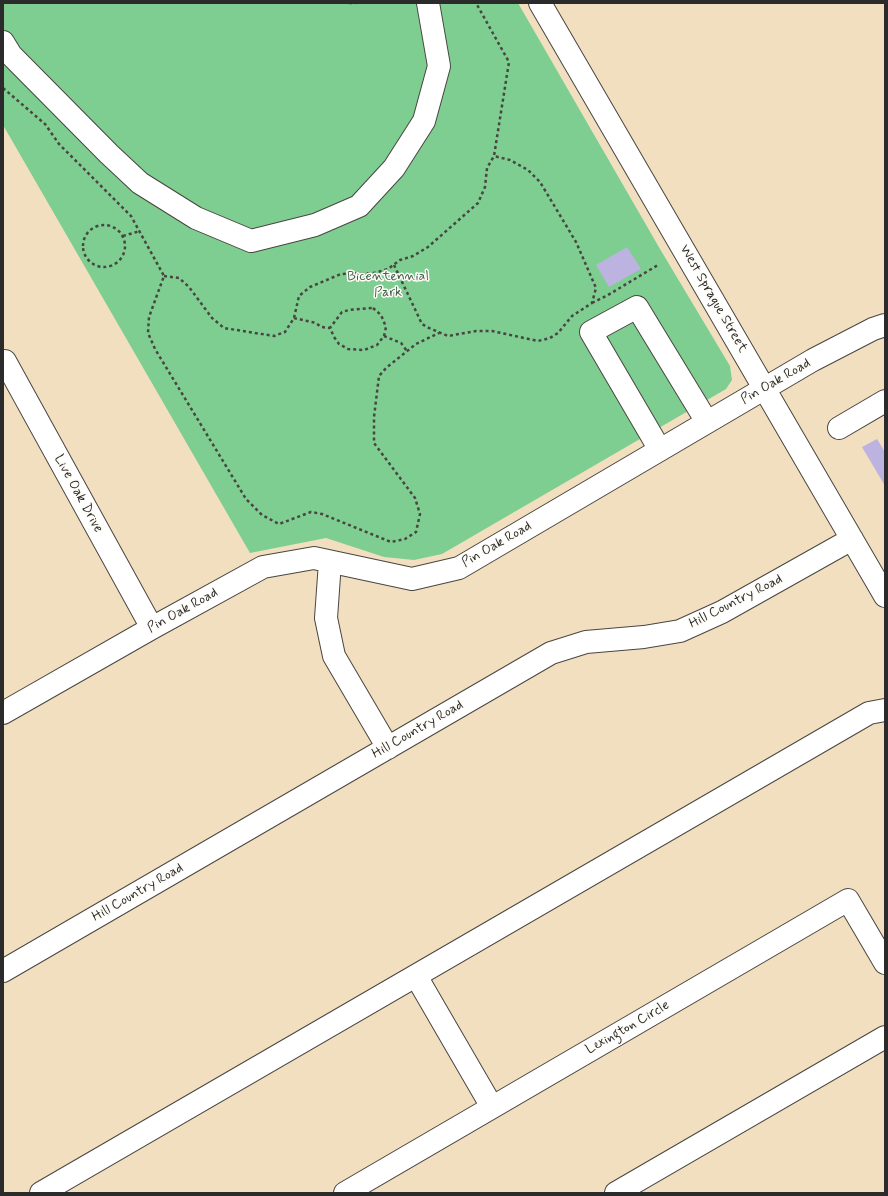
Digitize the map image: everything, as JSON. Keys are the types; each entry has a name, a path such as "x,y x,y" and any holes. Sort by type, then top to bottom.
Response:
{"street":[{"path":"3,42 11,55 103,149 140,183 196,218 251,241 315,225 359,206 394,168 424,121 438,66 428,3"},
{"name":"West Sprague Street","path":"540,3 885,596"},
{"path":"660,450 590,332 637,307 707,422"},
{"name":"Pin Oak Road","path":"3,713 263,567 314,558 412,579 459,568 765,388 873,329 885,325"},
{"name":"Live Oak Drive","path":"5,361 152,628"},
{"path":"839,428 885,401"},
{"name":"Hill Country Road","path":"3,971 552,653 586,642 644,637 680,631 722,612 852,539"},
{"path":"330,562 326,618 334,656 388,748"},
{"path":"41,1193 869,713 885,710"},
{"name":"Lexington Circle","path":"345,1193 848,900 885,963"},
{"path":"416,976 492,1107"},
{"path":"616,1193 885,1037"}],"path":[{"path":"349,3 356,3"},
{"path":"164,276 179,278 189,286 212,318 224,328 274,336 286,332 294,318 299,296 310,287 341,274 374,273 388,269 428,248 478,203 485,187 487,168 494,156 509,62 476,3"},
{"path":"3,88 45,124 59,144 131,216 164,276 150,317 148,333 155,349 246,499 262,515 279,524 312,512 322,514 391,542 405,539 416,532 420,514 416,498 374,443 373,431 379,376 386,368 407,351 439,332"},
{"path":"494,156 510,160 528,170 540,182 576,242 596,288 592,303"},
{"path":"106,225 113,226 123,236 125,250 118,262 104,268 91,263 86,257 82,244 88,232 93,228 106,225"},
{"path":"123,236 140,231"},
{"path":"394,265 422,324 428,328 448,336 476,331 492,331 538,341 544,340 558,333 572,316 658,265"},
{"path":"373,308 381,315 386,327 384,336 377,345 364,350 348,349 334,337 330,328 342,312 373,308"},
{"path":"294,318 316,323 321,327 330,328"},
{"path":"384,336 401,342 407,351"}],"green space":[{"name":"Bicentennial Park","path":"3,3 518,3 660,249 730,366 732,380 726,389 442,554 414,560 384,557 326,538 250,553 3,125"}],"building":[{"path":"627,247 641,269 609,287 596,265"},
{"path":"877,439 885,452 885,486 862,447"}]}
